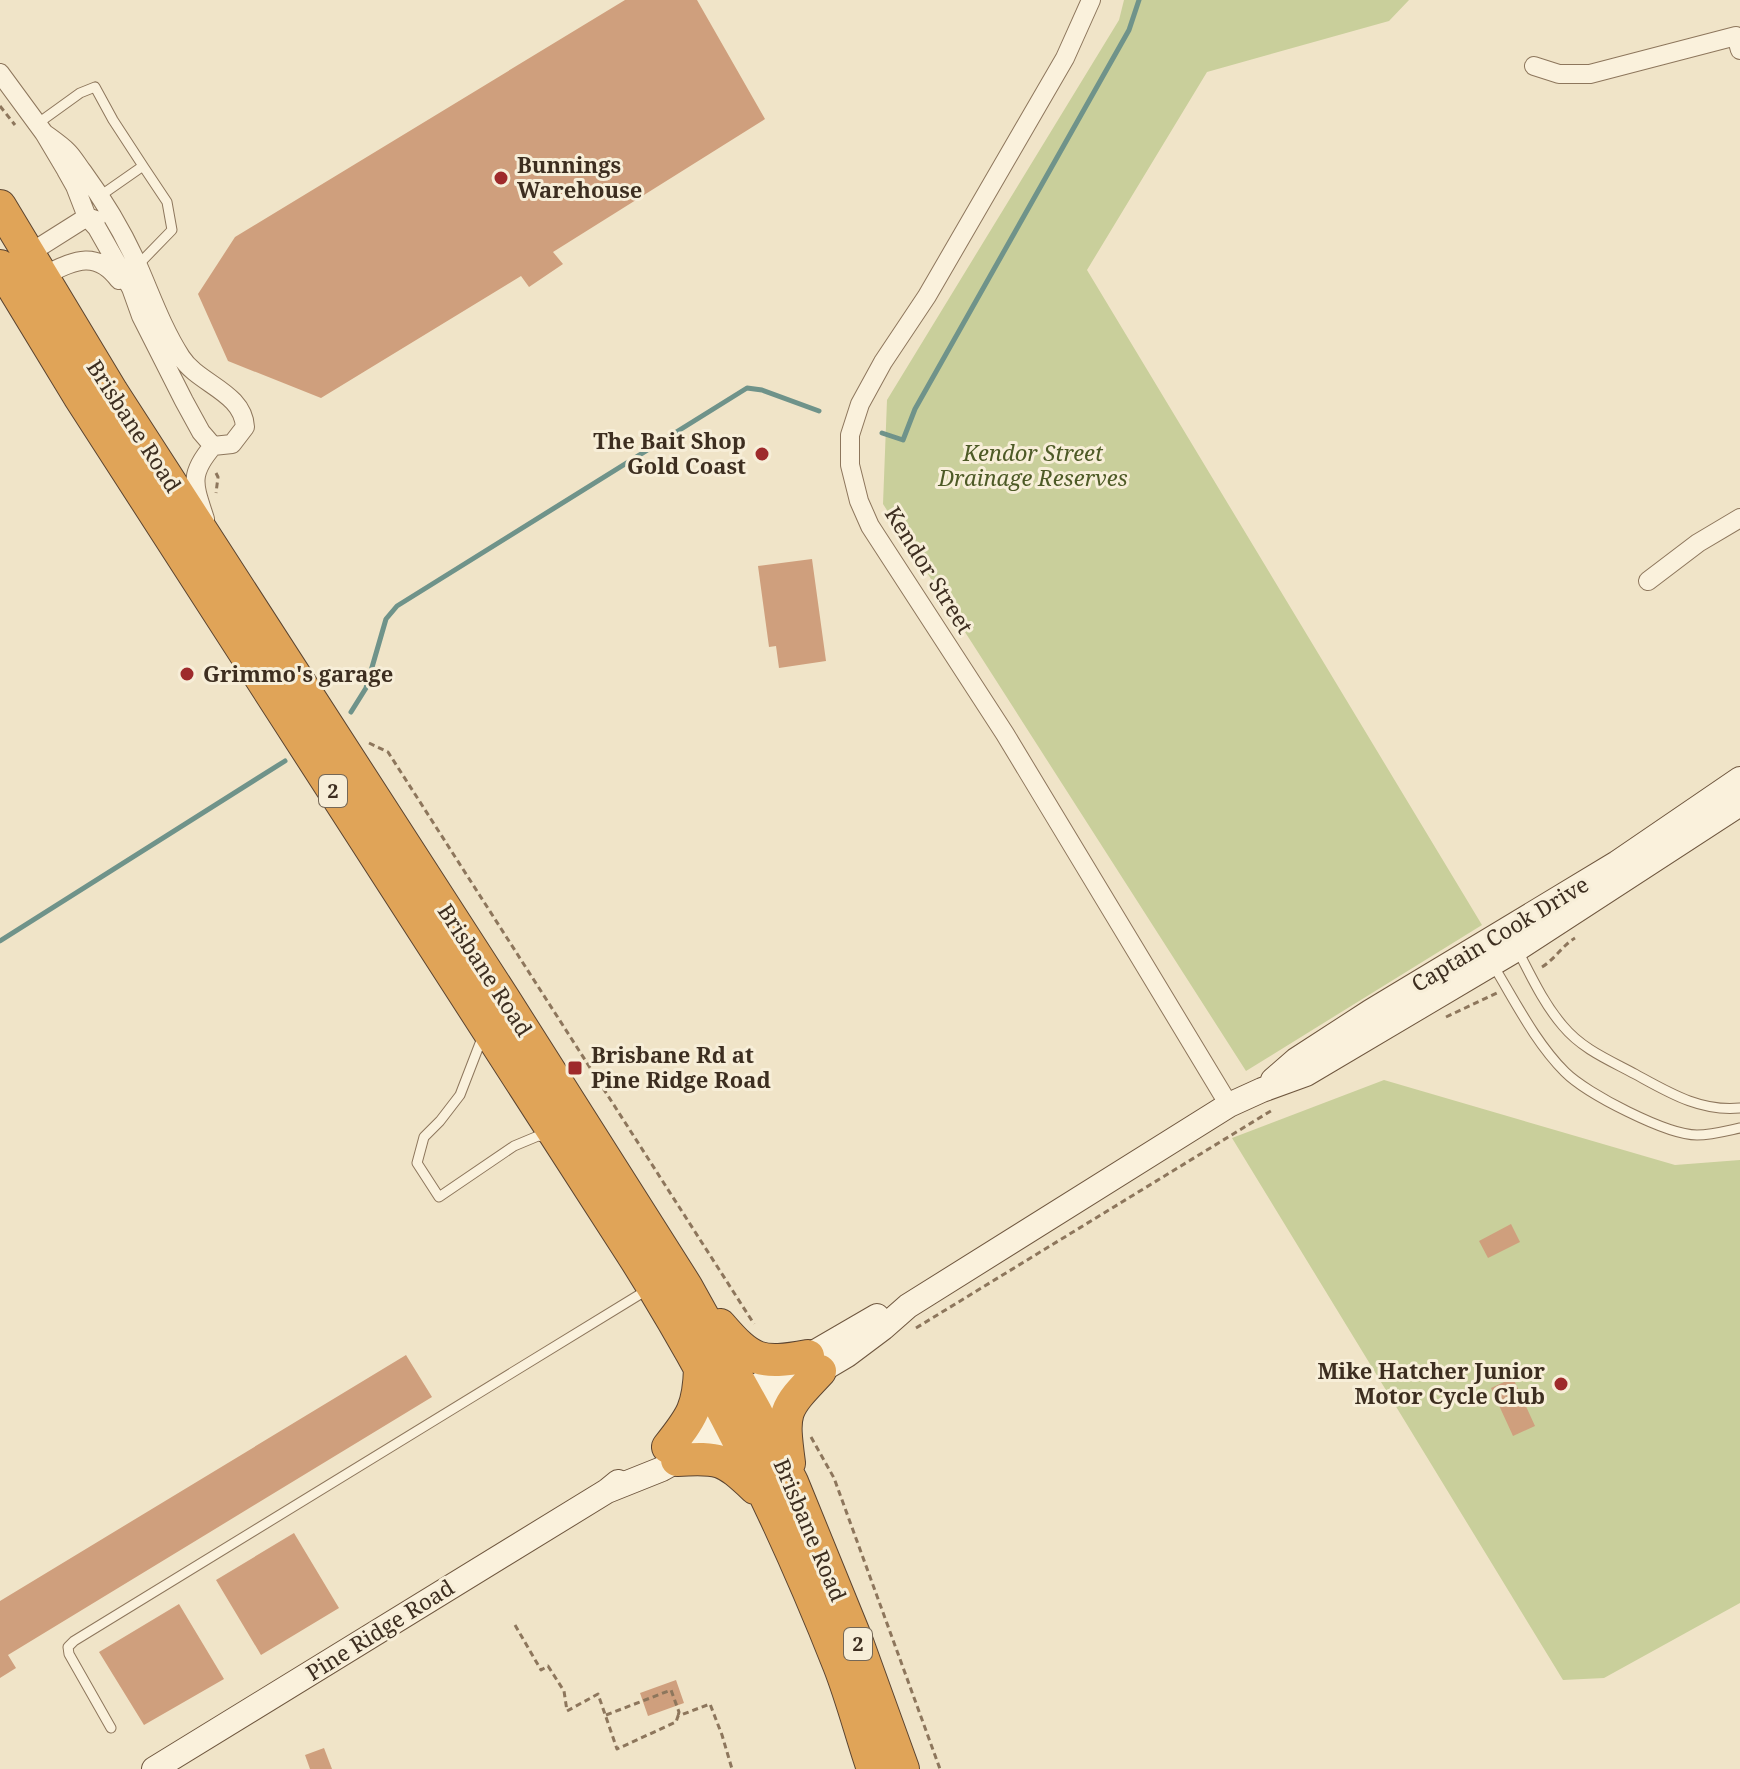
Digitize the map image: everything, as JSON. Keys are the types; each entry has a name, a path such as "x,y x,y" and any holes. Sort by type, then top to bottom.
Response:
{"highway":[{"name":"Brisbane Road","path":"0,206 17,271 75,390 653,1286 700,1368 739,1411"},
{"name":"Brisbane Road","path":"17,271 112,392 686,1286 739,1411 856,1639 903,1769"},
{"path":"686,1286 739,1347 758,1358 814,1363 790,1404 785,1419 781,1492 725,1463 672,1454 694,1411 700,1368"},
{"name":"Brisbane Road","path":"781,1492 873,1769"}],"street":[{"name":"Kendor Street","path":"1091,0 1065,58 934,284 883,362 860,404 850,435 850,465 859,501 870,526 1005,734 1229,1105"},
{"path":"1534,66 1559,74 1590,74 1739,40"},
{"path":"0,73 41,129 75,186 87,217 97,228 131,288 141,316"},
{"path":"41,129 68,152 100,196 123,235 166,330 185,363 241,409 245,427 232,444 207,452 198,465 195,477 218,558"},
{"path":"87,217 103,222 123,235"},
{"path":"17,271 87,217"},
{"path":"17,271 65,266 82,260 98,261 113,271 141,316 201,432 207,452"},
{"path":"1648,581 1698,543 1740,518"},
{"name":"Captain Cook Drive","path":"1512,940 1740,779"},
{"name":"Captain Cook Drive","path":"739,1411 814,1363 876,1316 908,1306 1229,1105 1306,1074 1487,955 1740,804"},
{"name":"Pine Ridge Road","path":"161,1767 607,1491 662,1469 672,1454 739,1411"}],"lane":[{"path":"41,129 80,93 95,87 167,202 172,230 138,266"},
{"path":"100,196 143,166"},
{"path":"1512,940 1553,1014 1586,1047 1681,1098 1699,1105 1740,1108"},
{"path":"1487,955 1537,1037 1567,1074 1580,1084 1672,1131 1699,1135 1740,1128"},
{"path":"486,1028 460,1095 424,1137 417,1163 439,1197 514,1146 538,1136 561,1143"},
{"path":"111,1728 69,1654 68,1647 74,1641 653,1286"}],"path":[{"path":"0,106 15,126"},
{"path":"207,452 218,477 216,492"},
{"path":"363,740 388,752 761,1334 758,1358"},
{"path":"1435,1022 1491,997"},
{"path":"905,1335 1284,1103"},
{"path":"812,1438 834,1478 940,1769"},
{"path":"515,1625 541,1670 548,1666 564,1691 567,1711 598,1694 605,1715 617,1749 676,1722 679,1712 671,1690 605,1715"},
{"path":"678,1716 710,1704 732,1769"}],"green space":[{"name":"Kendor Street Drainage Reserves","path":"1124,0 1409,0 1389,21 1207,72 1087,270 1482,925 1246,1071 883,504 887,400 1119,20"},
{"name":"Mike Hatcher Junior Motor Cycle Club","path":"1384,1080 1675,1165 1740,1160 1740,1603 1604,1678 1563,1680 1232,1138"}],"building":[{"name":"Bunnings Warehouse","path":"625,0 697,0 765,119 553,252 563,264 529,287 521,276 321,398 228,361 198,294 235,237"},
{"path":"812,559 826,661 779,668 776,646 769,647 758,566"},
{"path":"1511,1224 1520,1242 1488,1258 1479,1241"},
{"path":"406,1355 432,1397 8,1655 16,1668 0,1678 0,1601"},
{"path":"1513,1378 1535,1426 1513,1436 1491,1388"},
{"path":"294,1533 339,1608 261,1655 216,1580"},
{"path":"179,1604 224,1679 144,1725 99,1652"},
{"path":"676,1680 684,1703 648,1716 640,1693"},
{"path":"324,1748 332,1769 310,1769 305,1755"}],"waterway":[{"path":"882,433 903,440 915,409 1129,30 1139,0"},
{"path":"351,712 366,688 386,619 397,606 747,388 762,390 819,411"},
{"path":"0,941 285,761"}],"place":[{"name":"Bunnings Warehouse","path":"501,178"},
{"name":"The Bait Shop Gold Coast","path":"762,454"},
{"name":"Grimmo's garage","path":"187,674"},
{"name":"Brisbane Rd at Pine Ridge Road","path":"575,1068"},
{"name":"Mike Hatcher Junior Motor Cycle Club","path":"1561,1384"}]}
